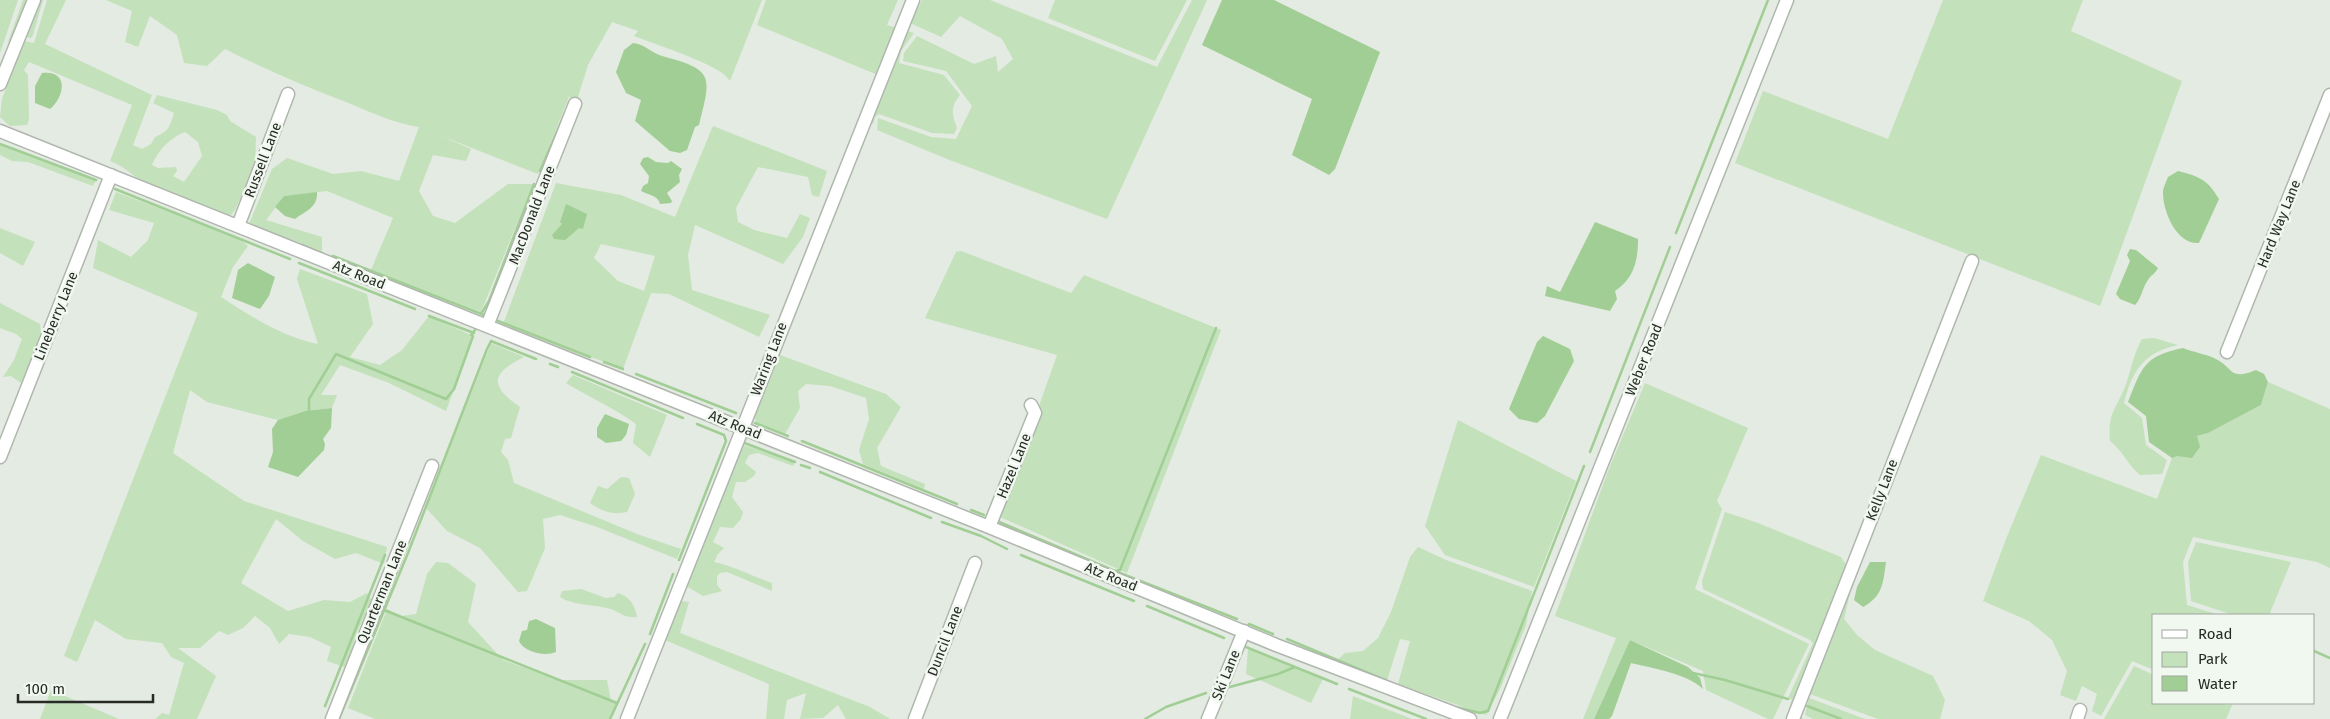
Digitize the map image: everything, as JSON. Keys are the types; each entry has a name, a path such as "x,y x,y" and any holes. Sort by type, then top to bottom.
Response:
{"street":[{"path":"0,84 34,0"},
{"name":"Waring Lane","path":"626,719 912,0"},
{"name":"Weber Road","path":"1500,719 1787,0"},
{"name":"Russell Lane","path":"238,226 288,94"},
{"name":"Hard Way Lane","path":"2227,352 2330,95"},
{"name":"MacDonald Lane","path":"487,326 575,104"},
{"name":"Atz Road","path":"0,131 989,526 1244,631 1470,719"},
{"name":"Lineberry Lane","path":"0,457 112,176"},
{"name":"Kelly Lane","path":"1793,719 1972,261"},
{"name":"Hazel Lane","path":"989,526 1035,413 1031,405"},
{"name":"Quarterman Lane","path":"332,719 432,466"},
{"name":"Duncil Lane","path":"914,719 975,563"},
{"name":"Ski Lane","path":"1208,719 1244,631"}],"green space":[{"path":"0,0 18,0 0,53"},
{"path":"23,0 43,0 33,35 31,38 25,37 17,47 8,42"},
{"path":"47,0 66,0 45,44 152,95 133,145 142,149 151,144 155,137 166,131 174,113 153,103 157,95 217,110 227,115 230,121 256,137 255,165 235,210 230,216 162,192 110,161 132,105 29,62 24,70 28,75 29,120 27,125 10,126 0,117 2,99 24,41 34,43","holes":["185,132 198,142 202,156 184,182 173,176 177,171 176,167 158,168 152,165 161,149 180,134"]},
{"path":"106,0 762,0 730,81 714,68 634,36 638,31 612,22 588,65 577,100 569,97 538,174 439,135 471,149 466,161 433,155 419,191 433,216 455,223 508,184 533,184 481,312 371,270 393,218 327,191 284,196 266,220 322,237 322,251 249,224 272,169 287,158 333,174 361,171 399,181 419,127 400,123 373,113 285,77 225,49 207,66 184,63 177,35 150,16 138,47 125,42 132,11"},
{"path":"766,0 898,0 887,25 914,33 901,51 899,63 944,75 960,95 953,107 957,128 954,134 932,133 879,114 875,117 873,124 868,122 885,78 757,25"},
{"path":"922,0 990,0 1157,67 1192,0 1207,0 1107,219 947,159 877,130 878,118 931,137 956,139 972,106 946,71 903,61 904,53 917,36 974,64 996,56 998,72 1013,59 1002,39 960,16 941,37 910,23"},
{"path":"1055,0 1187,0 1155,61 1048,18"},
{"path":"1943,0 2083,0 2071,31 2182,81 2100,306 1735,163 1763,91 1888,139"},
{"path":"713,126 827,171 819,197 812,195 808,177 758,167 736,208 738,222 754,230 787,238 800,214 810,218 803,237 783,264 695,225 688,255 692,290 770,315 759,337 669,294 651,293 623,369 503,324 556,183 621,195 675,217","holes":["601,244 655,256 644,291 618,281 594,258"]},
{"path":"0,144 96,180 93,186 28,162 12,161 0,155"},
{"path":"116,192 238,238 248,246 233,267 221,297 255,318 292,336 318,344 297,279 300,269 367,294 373,324 350,357 380,365 402,350 429,316 473,336 446,411 389,383 340,365 321,395 337,395 332,408 305,411 278,420 207,402 190,390 173,453 244,501 387,547 384,564 356,553 335,559 303,541 276,519 241,583 288,611 324,600 350,602 367,593 372,601 356,634 347,668 327,661 331,647 310,637 289,634 279,644 270,628 255,616 243,628 228,635 219,631 200,648 178,648 216,676 197,719 155,719 162,713 169,715 184,663 171,657 162,643 126,639 95,620 77,662 64,656 198,313 93,268 98,240 131,257 148,240 154,223 109,210"},
{"path":"0,228 35,242 23,266 0,253"},
{"path":"961,251 1071,293 1084,275 1221,330 1127,573 1000,517 1057,355 925,318 956,252"},
{"path":"0,303 40,324 41,332 24,385 11,376 3,377 14,360 22,339 16,334 0,328"},
{"path":"2154,338 2178,345 2156,353 2141,365 2131,381 2124,403 2142,418 2146,445 2167,460 2162,474 2140,475 2110,441 2110,422 2114,409 2124,390 2139,344 2142,339"},
{"path":"491,343 524,357 505,368 498,380 503,392 520,407 511,438 505,439 501,452 508,460 514,483 637,534 681,549 677,559 597,527 560,515 543,519 545,548 527,591 518,592 480,548 447,531 426,508"},
{"path":"780,355 886,394 901,407 877,448 881,466 925,484 924,489 863,464 859,450 869,419 866,398 830,386 806,384 798,391 800,408 785,434 756,423 755,417"},
{"path":"573,375 667,415 650,457 633,443 636,424 566,383"},
{"path":"2268,382 2330,409 2330,568 2317,562 2193,537 2183,562 2187,605 2216,614 2152,614 2152,669 2132,661 2101,716 2092,711 2097,694 2082,686 2076,701 2060,695 2067,671 2052,640 2029,621 1983,601 2006,539 2041,455 2157,499 2172,458 2197,436 2208,433 2261,405"},
{"path":"1645,383 1748,428 1717,501 1722,509 1695,589 1809,644 1773,719 1768,719 1706,690 1703,671 1630,640 1594,719 1583,719 1616,638 1555,616 1608,471"},
{"path":"1458,420 1576,481 1534,587 1445,555 1425,526"},
{"path":"744,445 795,462 793,466 758,453 749,455 745,463 756,472 754,476 745,482 736,482 732,497 743,512 741,519 733,528 720,527 713,542 724,548 714,562 772,583 772,591 727,572 720,573 717,576 717,585 722,591 703,596 686,586"},
{"path":"621,477 629,478 635,494 627,512 608,512 590,503 598,486 607,489"},
{"path":"1725,512 1758,523 1841,557 1854,577 1844,619 1857,635 1875,650 1933,676 1945,700 1940,719 1878,719 1807,694 1801,716 1803,719 1786,719 1792,700 1788,698 1813,643 1703,589 1702,581"},
{"path":"2196,542 2291,562 2269,614 2230,614 2191,601 2188,562"},
{"path":"1418,547 1446,560 1532,591 1526,625 1500,689 1486,715 1398,684 1410,641 1400,639 1385,687 1331,666 1345,653 1363,651 1378,638 1391,612 1410,557"},
{"path":"436,562 448,563 476,584 468,622 503,660 559,680 607,680 611,701 617,703 610,719 375,719 348,708 387,609 401,616 416,614 427,574"},
{"path":"581,589 606,598 614,597 618,593 626,597 635,609 637,617 626,616 605,607 571,602 560,597 562,591"},
{"path":"680,601 689,602 680,633 870,707 890,719 846,719 838,705 823,718 800,719 806,693 787,700 784,719 766,719 769,684 665,640"},
{"path":"1248,649 1323,679 1311,703 1246,674"},
{"path":"2134,666 2152,674 2152,704 2233,704 2226,719 2104,719"},
{"path":"51,690 119,719 40,719"},
{"path":"1353,696 1412,719 1350,719"},
{"path":"1809,698 1865,719 1813,719 1805,715"}],"water":[{"path":"1222,0 1274,0 1380,52 1335,169 1329,175 1292,155 1312,99 1202,45"},
{"path":"633,43 641,45 658,55 692,66 705,77 707,85 706,96 699,125 695,127 687,150 680,153 670,151 635,121 641,100 626,93 616,72 624,50"},
{"path":"42,73 51,73 57,76 62,85 59,97 50,109 35,103 35,86"},
{"path":"648,157 656,162 668,163 671,161 682,169 679,175 680,182 667,193 672,201 671,203 660,204 655,197 641,191 643,186 648,183 649,176 640,164 643,158"},
{"path":"2178,171 2192,175 2207,183 2219,199 2199,243 2184,239 2178,233 2166,209 2163,193 2164,187 2168,177"},
{"path":"317,192 313,205 295,219 285,216 275,207 284,196"},
{"path":"566,204 587,214 583,229 579,228 565,240 554,239 552,235 562,224 560,222"},
{"path":"1595,222 1638,239 1634,268 1627,280 1615,291 1617,299 1610,311 1545,296 1547,286 1560,292"},
{"path":"2130,249 2136,250 2158,268 2149,278 2135,305 2120,299 2116,294 2130,261 2127,255"},
{"path":"248,263 275,277 269,296 260,309 232,298 238,270"},
{"path":"1543,336 1570,349 1574,361 1545,416 1537,423 1519,419 1509,409 1537,342"},
{"path":"2183,348 2214,358 2236,374 2256,370 2264,374 2268,382 2261,405 2208,433 2197,436 2200,447 2192,458 2177,456 2172,458 2149,442 2146,416 2128,402 2141,372 2152,359 2170,351"},
{"path":"332,408 331,428 323,439 325,444 324,450 298,477 268,467 273,452 272,429 278,420 305,411"},
{"path":"605,414 629,424 626,435 621,441 606,443 597,437 597,428"},
{"path":"1870,562 1886,562 1883,583 1875,598 1863,607 1854,600 1857,587"},
{"path":"536,619 555,628 556,652 541,654 530,651 519,641 522,631 527,630 529,621"},
{"path":"1630,640 1688,667 1700,678 1703,689 1688,679 1659,669 1631,663 1612,716 1609,719 1594,719"}],"waterway":[{"path":"1676,233 1768,0"},
{"path":"540,171 565,113"},
{"path":"0,144 96,180"},
{"path":"481,314 489,301 534,184"},
{"path":"115,189 290,259"},
{"path":"302,245 322,253"},
{"path":"1590,452 1670,247"},
{"path":"333,256 484,315"},
{"path":"299,263 415,309"},
{"path":"429,316 474,333"},
{"path":"498,321 590,357"},
{"path":"1115,571 1120,570 1216,328"},
{"path":"309,412 309,399 336,354 446,399 454,389 473,336 471,335 475,330"},
{"path":"339,719 408,553 491,341 536,359"},
{"path":"604,362 623,369"},
{"path":"550,364 558,367"},
{"path":"572,372 683,418"},
{"path":"636,374 736,413"},
{"path":"755,423 788,436"},
{"path":"679,560 726,441 724,435 697,424"},
{"path":"802,441 957,504"},
{"path":"742,442 795,462 791,461"},
{"path":"801,465 810,468"},
{"path":"1456,707 1480,713 1488,711 1584,466"},
{"path":"820,472 931,518"},
{"path":"971,510 984,515"},
{"path":"997,521 1115,571 1237,619"},
{"path":"942,522 981,536 1007,549"},
{"path":"325,706 385,555"},
{"path":"1021,555 1134,601"},
{"path":"650,634 673,574"},
{"path":"1147,606 1224,638"},
{"path":"384,610 617,703"},
{"path":"1249,624 1273,634"},
{"path":"1287,639 1385,680"},
{"path":"610,719 645,644"},
{"path":"1241,645 1337,684"},
{"path":"2315,651 2330,658"},
{"path":"1226,688 1278,674 1295,667"},
{"path":"1693,673 1725,680 1788,699"},
{"path":"1349,689 1426,719"},
{"path":"1145,719 1166,707 1206,693"},
{"path":"1807,706 1841,719"}]}
